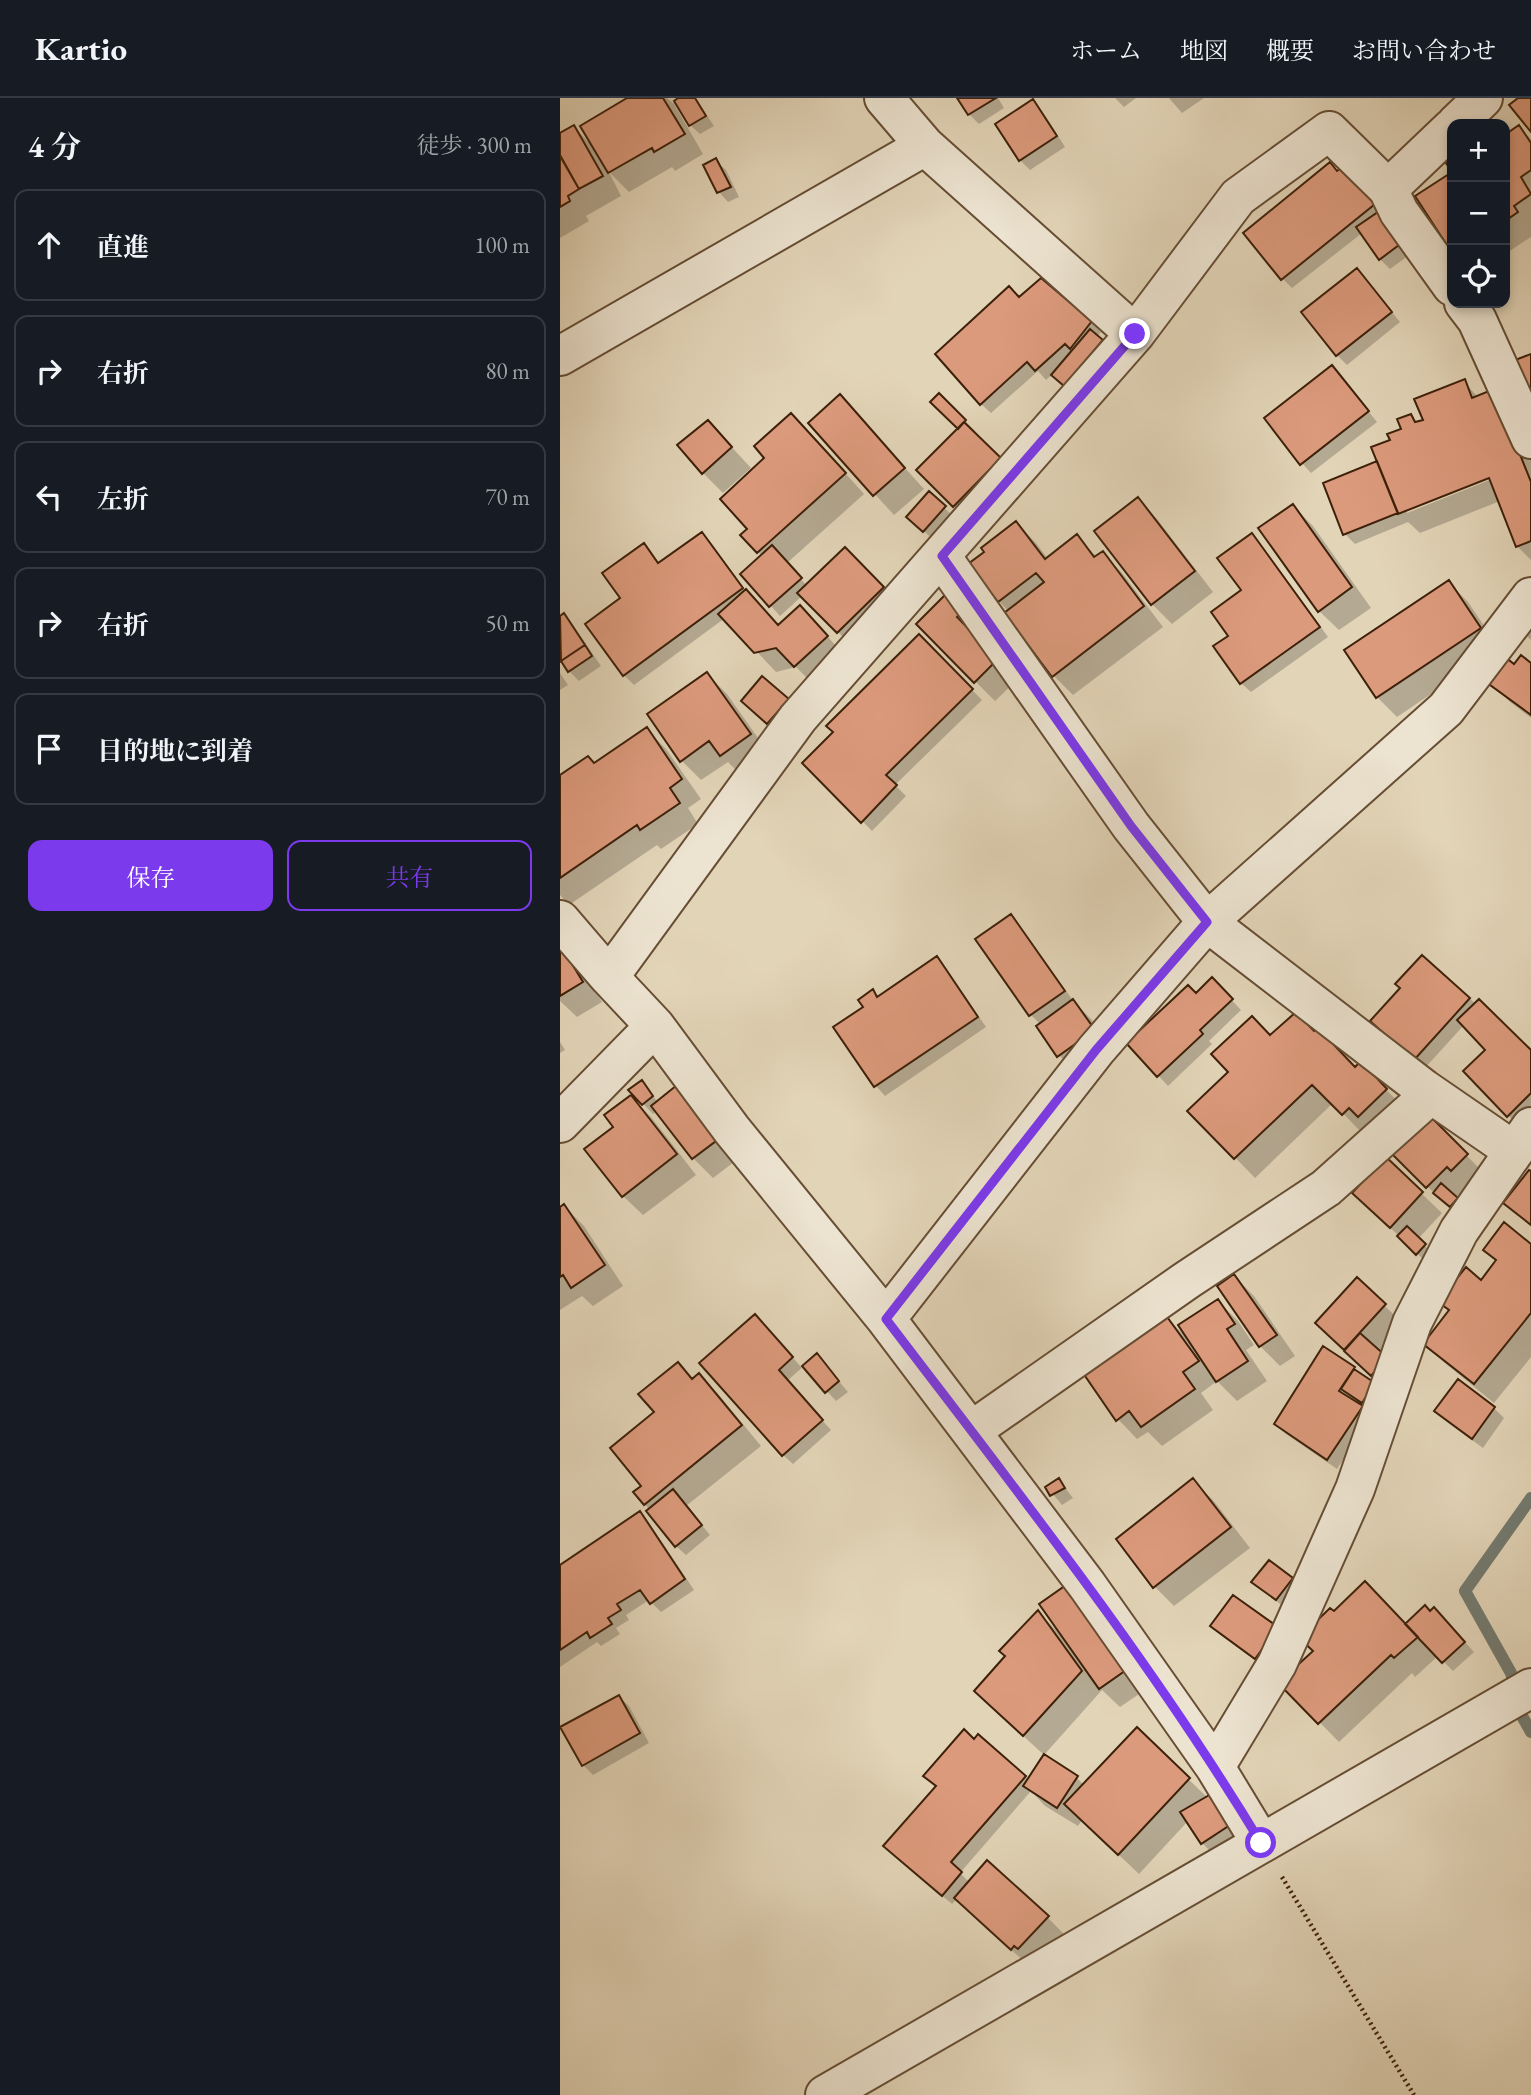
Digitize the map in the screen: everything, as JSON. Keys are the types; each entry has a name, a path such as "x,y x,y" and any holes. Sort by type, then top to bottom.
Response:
{"street":[{"path":"884,98 925,146 1135,334"},
{"path":"1461,119 1483,98"},
{"path":"609,977 798,718 1135,334 1238,197 1329,131 1388,189 1399,212 1447,279"},
{"path":"1388,189 1447,133"},
{"path":"560,356 925,146"},
{"path":"1468,308 1477,320 1531,439"},
{"path":"942,556 1131,826 1207,922 1431,1094 1527,1134 1459,1231 1412,1323 1355,1489 1277,1664 1215,1767"},
{"path":"886,1319 1096,1050 1207,922 1446,709 1531,597"},
{"path":"560,920 655,1026 732,1130 886,1319 1087,1585 1215,1767 1261,1843"},
{"path":"560,1123 655,1026"},
{"path":"971,1431 1186,1280 1326,1188 1431,1094"},
{"path":"825,2095 1523,1693"}],"path":[{"path":"1261,1843 1414,2095"}],"building":[{"path":"627,98 663,98 685,134 654,152 652,148 608,173 580,126"},
{"path":"678,98 695,98 706,116 689,126 674,101"},
{"path":"957,98 996,98 968,115"},
{"path":"1518,98 1531,98 1531,132 1509,105"},
{"path":"1033,99 1057,136 1019,161 995,124"},
{"path":"574,125 603,176 579,189 560,155 560,133"},
{"path":"1519,125 1531,143 1531,170 1521,177 1531,194 1514,206 1518,212 1510,218 1510,182 1510,131"},
{"path":"560,156 579,189 568,196 570,201 560,207"},
{"path":"716,158 731,187 717,193 703,165"},
{"path":"1330,162 1337,171 1344,166 1375,204 1281,280 1243,233"},
{"path":"1447,175 1447,245 1415,196"},
{"path":"1381,210 1403,242 1379,260 1356,227"},
{"path":"1357,268 1392,312 1336,356 1301,312"},
{"path":"1041,278 1092,321 1070,349 1065,344 1035,371 1027,362 980,405 935,354 1009,286 1019,297"},
{"path":"1090,329 1103,340 1064,386 1051,375"},
{"path":"1531,354 1531,399 1515,360"},
{"path":"1332,365 1369,411 1300,465 1264,418"},
{"path":"1465,379 1472,398 1494,389 1531,482 1531,541 1516,547 1489,478 1398,514 1371,447 1390,440 1387,434 1401,429 1397,419 1411,414 1415,422 1423,420 1414,399"},
{"path":"939,393 966,420 958,429 930,402"},
{"path":"840,394 905,468 873,496 808,423"},
{"path":"791,413 846,473 757,553 740,535 747,529 720,499 764,458 754,446"},
{"path":"708,420 732,447 702,474 677,445"},
{"path":"964,422 1001,458 953,507 916,470"},
{"path":"1377,461 1398,513 1343,535 1323,483"},
{"path":"929,491 946,506 923,532 906,517"},
{"path":"1138,497 1195,571 1151,605 1094,531"},
{"path":"1293,504 1352,587 1318,612 1258,528"},
{"path":"1016,521 1045,559 1077,534 1094,557 1103,551 1144,606 1052,677 1004,613 1044,582 1036,573 998,602 968,564 984,552 981,548"},
{"path":"702,532 743,588 623,676 585,624 620,598 602,573 644,543 658,563"},
{"path":"1252,533 1320,627 1240,684 1213,646 1228,636 1211,612 1241,590 1217,558"},
{"path":"772,545 802,578 769,607 740,574"},
{"path":"845,547 884,587 837,633 797,593"},
{"path":"1449,580 1481,628 1376,698 1344,650"},
{"path":"746,589 778,625 800,605 828,636 794,667 776,648 754,653 718,614"},
{"path":"946,594 963,611 957,617 998,659 974,683 916,624"},
{"path":"564,613 585,645 561,661 560,616"},
{"path":"919,634 973,689 886,775 897,785 861,823 802,763 833,732 826,726"},
{"path":"585,645 592,656 568,672 561,661"},
{"path":"1521,655 1531,663 1531,715 1486,682 1505,657 1514,664"},
{"path":"707,672 751,734 720,756 709,741 680,762 647,714"},
{"path":"762,676 789,699 767,724 741,701"},
{"path":"647,727 682,779 670,788 680,803 640,830 637,825 560,878 560,775 588,756 594,763"},
{"path":"1011,914 1065,991 1029,1016 975,939"},
{"path":"563,949 583,982 560,996 560,951"},
{"path":"1422,955 1470,998 1414,1060 1370,1021 1400,988 1395,984"},
{"path":"937,956 978,1017 874,1087 833,1027 863,1007 858,1000 873,989 877,997"},
{"path":"1212,977 1233,999 1200,1030 1203,1034 1157,1077 1126,1043 1188,985 1196,993"},
{"path":"1073,999 1095,1030 1057,1057 1036,1026"},
{"path":"1479,999 1531,1050 1531,1093 1507,1117 1463,1071 1485,1050 1457,1020"},
{"path":"1296,1012 1314,1031 1318,1028 1355,1067 1361,1061 1387,1089 1358,1117 1349,1108 1342,1115 1312,1085 1234,1159 1187,1111 1228,1072 1211,1054 1252,1016 1270,1035"},
{"path":"642,1080 653,1096 642,1105 628,1090"},
{"path":"677,1085 724,1135 692,1159 651,1106"},
{"path":"631,1095 677,1154 622,1197 584,1149 613,1127 604,1115"},
{"path":"1429,1115 1468,1154 1451,1171 1447,1167 1426,1188 1391,1153"},
{"path":"1383,1154 1423,1192 1390,1228 1352,1193"},
{"path":"1529,1170 1531,1171 1531,1225 1503,1203"},
{"path":"1441,1183 1458,1198 1450,1207 1433,1193"},
{"path":"564,1204 605,1265 571,1288 563,1275 560,1277 560,1207"},
{"path":"1504,1222 1531,1244 1531,1313 1474,1384 1423,1344 1449,1310 1438,1302 1466,1267 1481,1280 1496,1260 1483,1250"},
{"path":"1407,1226 1426,1244 1416,1255 1397,1236"},
{"path":"1234,1274 1277,1335 1259,1347 1217,1286"},
{"path":"1357,1277 1386,1304 1344,1350 1315,1323"},
{"path":"1218,1299 1235,1324 1227,1329 1248,1361 1216,1382 1178,1325"},
{"path":"755,1314 793,1357 779,1370 823,1420 782,1456 699,1363"},
{"path":"1165,1314 1199,1361 1183,1372 1195,1389 1141,1427 1129,1411 1116,1421 1083,1373"},
{"path":"1360,1333 1387,1357 1371,1376 1344,1351"},
{"path":"1323,1346 1355,1367 1339,1391 1363,1406 1327,1460 1274,1424"},
{"path":"817,1353 839,1381 825,1393 802,1366"},
{"path":"678,1362 692,1379 699,1373 742,1425 644,1505 633,1492 641,1486 610,1448 654,1412 638,1394"},
{"path":"1354,1369 1375,1383 1362,1403 1341,1389"},
{"path":"1458,1379 1495,1407 1472,1439 1434,1411"},
{"path":"1059,1478 1065,1488 1050,1496 1045,1487"},
{"path":"1193,1478 1231,1527 1153,1588 1116,1539"},
{"path":"673,1489 702,1525 675,1547 646,1511"},
{"path":"640,1511 685,1579 650,1604 640,1590 617,1604 621,1610 608,1618 612,1624 590,1638 587,1632 560,1650 560,1565"},
{"path":"1269,1560 1293,1578 1276,1600 1251,1582"},
{"path":"1365,1581 1418,1637 1394,1658 1391,1655 1318,1724 1278,1683 1313,1651 1299,1638 1330,1608 1334,1611"},
{"path":"1069,1583 1129,1668 1099,1689 1039,1604"},
{"path":"1233,1595 1278,1627 1255,1659 1210,1626"},
{"path":"1425,1605 1430,1611 1434,1607 1465,1642 1442,1663 1405,1624"},
{"path":"1038,1610 1082,1671 1023,1736 974,1691 1005,1656 999,1651"},
{"path":"619,1695 640,1733 582,1766 560,1727"},
{"path":"1137,1727 1190,1778 1118,1855 1064,1804"},
{"path":"964,1729 974,1739 978,1734 1026,1776 951,1862 962,1872 942,1896 883,1846 936,1786 923,1776"},
{"path":"1044,1754 1078,1776 1057,1808 1023,1786"},
{"path":"1211,1794 1230,1825 1201,1844 1180,1812"},
{"path":"987,1860 1049,1916 1018,1949 1014,1946 1011,1950 954,1898"}],"waterway":[{"path":"1531,1498 1465,1591 1511,1673 1522,1716 1531,1732"}],"route":[{"path":"1135,334 942,556 1131,826 1207,922 1096,1050 886,1319 1087,1585 1215,1767 1261,1843"}]}
